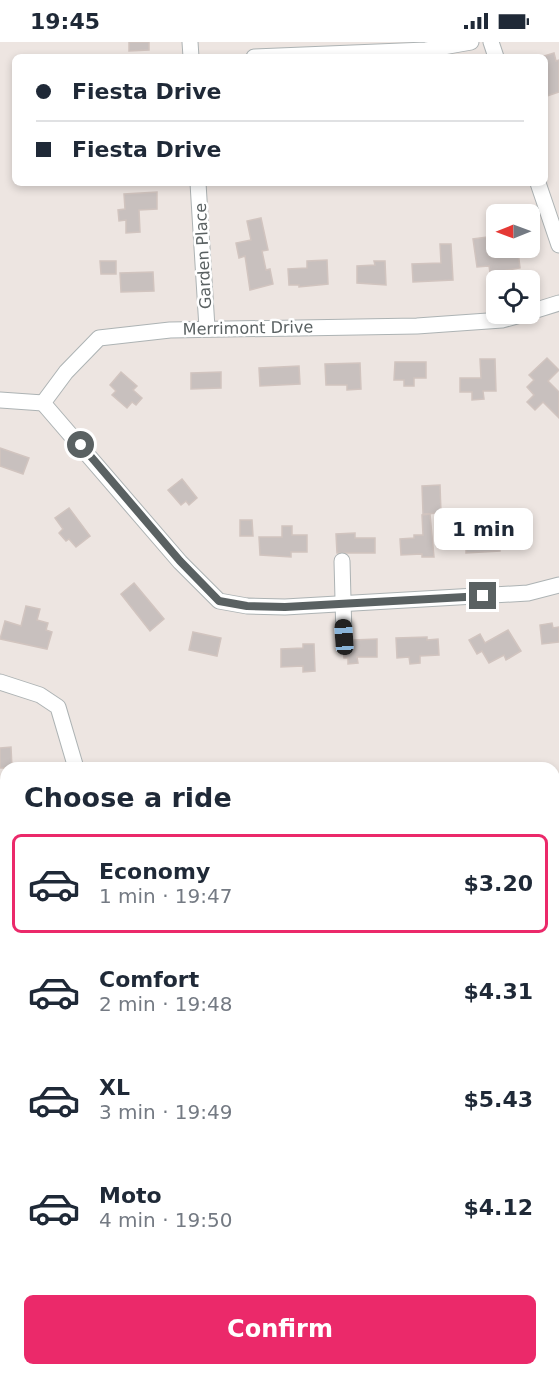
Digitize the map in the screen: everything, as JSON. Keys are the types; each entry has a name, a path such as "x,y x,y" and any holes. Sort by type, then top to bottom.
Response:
{"street":[{"path":"328,54 426,50 471,42"},
{"name":"Garden Place","path":"198,186 207,328"},
{"path":"539,186 559,245"},
{"path":"540,309 559,303"},
{"name":"Merrimont Drive","path":"43,403 66,372 99,338 207,328 417,326 486,321"},
{"path":"0,400 43,403 180,561 219,601 247,606 275,607 528,593 559,585"},
{"path":"342,561 344,637"},
{"path":"0,682 40,695 58,707 74,762"}],"building":[{"path":"129,42 149,42 149,50 129,51"},
{"path":"554,53 556,61 559,60 559,92 548,96 548,55"},
{"path":"157,192 157,209 139,210 140,232 126,233 126,220 119,221 118,210 125,209 124,194"},
{"path":"261,218 268,250 262,251 266,270 270,269 273,284 250,290 245,256 239,258 236,243 251,240 247,221"},
{"path":"486,237 486,258 519,258 520,268 490,270 489,266 477,267 473,239"},
{"path":"440,244 451,244 453,280 413,282 412,264 441,263"},
{"path":"327,260 328,284 299,287 299,285 289,285 288,269 307,268 307,261"},
{"path":"100,261 116,261 116,274 101,274"},
{"path":"374,261 385,261 386,285 357,283 357,266 375,265"},
{"path":"153,272 154,291 121,292 120,273"},
{"path":"547,358 559,370 548,381 559,392 559,418 543,402 535,410 527,402 534,395 527,387 534,380 529,375"},
{"path":"480,359 495,359 496,391 483,391 484,399 472,400 472,392 460,392 460,378 481,378"},
{"path":"395,362 426,362 426,378 414,378 414,386 404,386 404,380 394,380"},
{"path":"360,363 361,389 347,390 347,385 326,385 325,364"},
{"path":"299,366 300,384 260,386 259,368"},
{"path":"121,372 137,386 133,390 142,398 136,405 132,402 127,408 112,395 116,391 110,385"},
{"path":"221,372 221,388 191,389 191,373"},
{"path":"0,448 29,458 23,474 0,466"},
{"path":"182,479 197,498 189,505 186,501 181,505 168,490"},
{"path":"440,485 441,513 423,514 422,486"},
{"path":"69,508 90,536 76,547 59,533 63,529 55,518"},
{"path":"430,514 434,557 422,557 422,554 401,555 400,539 423,535 422,515"},
{"path":"240,520 252,520 253,536 240,536"},
{"path":"282,526 292,526 292,535 307,535 307,552 291,552 291,557 260,555 259,537 282,537"},
{"path":"355,533 355,538 375,538 375,553 337,553 336,534"},
{"path":"499,534 500,551 466,553 466,536"},
{"path":"134,583 164,619 150,631 121,594"},
{"path":"26,606 40,609 37,620 48,623 46,630 52,632 47,649 0,639 5,621 21,626"},
{"path":"552,623 553,628 559,627 559,642 542,644 540,625"},
{"path":"508,630 521,651 506,660 504,655 489,663 482,651 477,654 469,640 480,634 485,643"},
{"path":"193,632 221,638 217,656 189,650"},
{"path":"427,637 427,640 438,639 439,655 420,656 420,663 410,664 409,657 397,658 396,638"},
{"path":"377,639 377,657 357,657 358,663 348,664 348,658 344,658 343,647 350,645 353,640"},
{"path":"303,644 314,644 315,671 303,672 303,666 281,667 281,649 303,648"},
{"path":"11,747 12,762 0,762 0,748"}],"route":[{"path":"81,445 180,561 219,601 247,606 285,607 483,596"}]}
